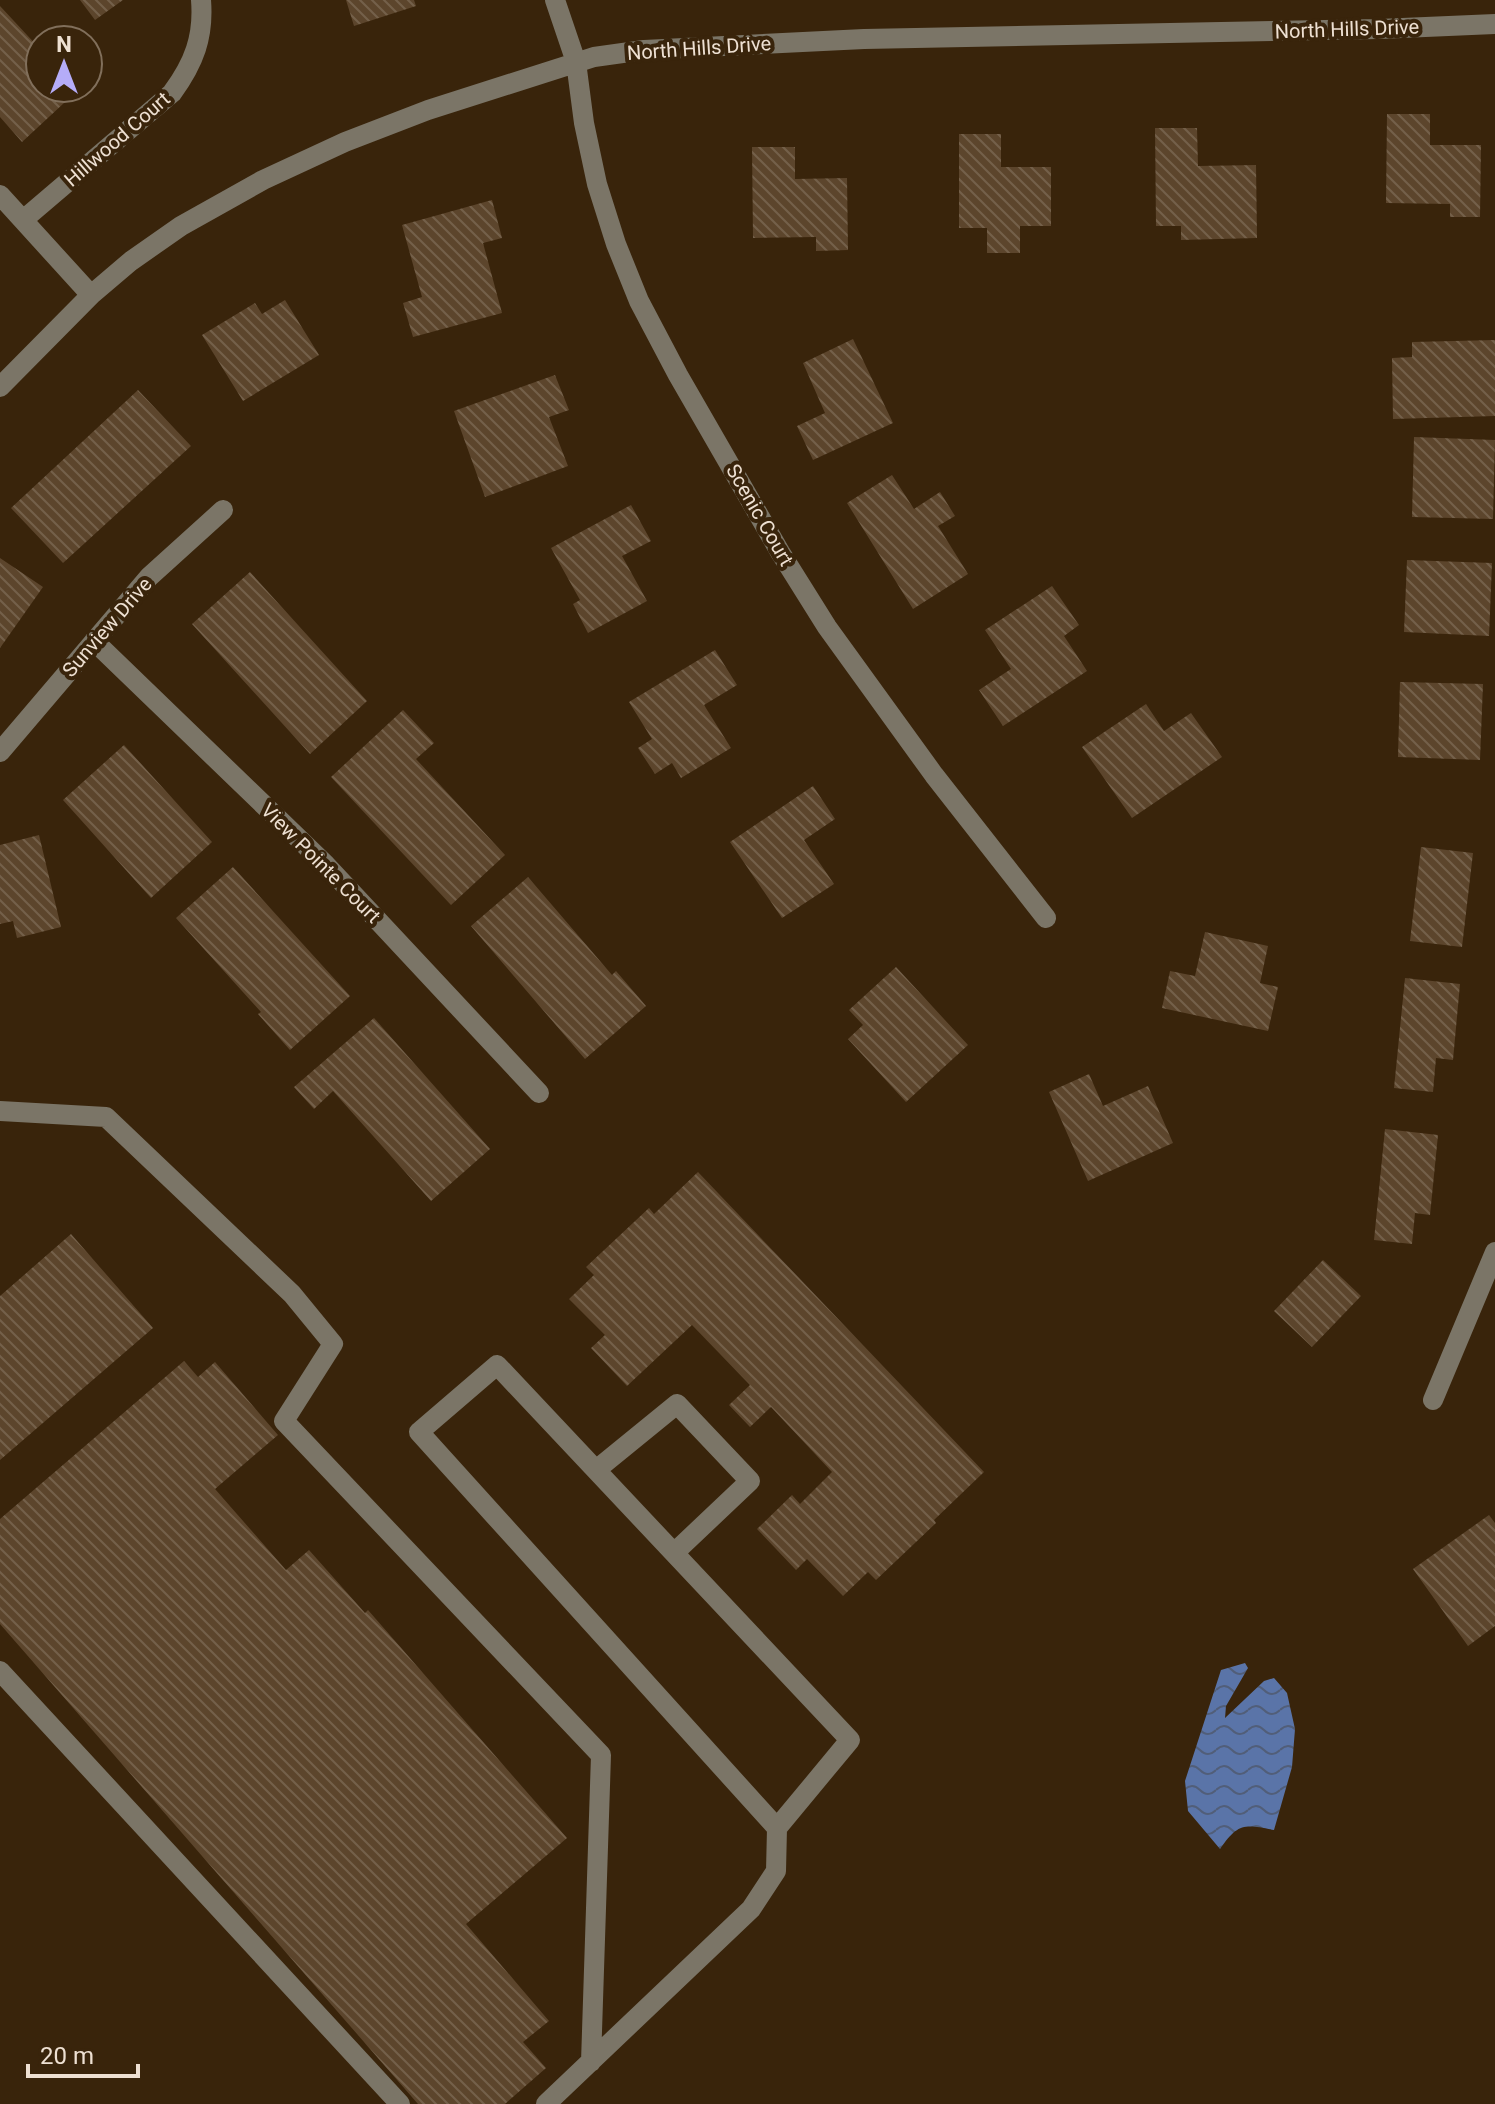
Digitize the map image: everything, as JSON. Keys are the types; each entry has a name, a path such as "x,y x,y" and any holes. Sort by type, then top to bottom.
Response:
{"street":[{"name":"Hillwood Court","path":"23,220 172,93 188,72 198,49 203,23 201,0"},
{"name":"Scenic Court","path":"555,0 576,62 584,123 597,184 616,244 639,301 678,375 827,627 934,775 1046,918"},
{"name":"North Hills Drive","path":"0,387 91,295 131,261 181,226 263,180 345,142 428,110 576,62 644,50 864,39 1363,30 1495,24"},
{"path":"0,195 91,295"},
{"name":"Sunview Drive","path":"0,752 149,577 223,510"},
{"name":"View Pointe Court","path":"94,641 326,865 539,1093"},
{"path":"0,1111 106,1117 292,1294 333,1344 284,1421 601,1755 591,2062"},
{"path":"1433,1400 1495,1252"},
{"path":"546,2104 751,1909 776,1871 777,1828 850,1740 497,1365 419,1432 777,1828"},
{"path":"596,1470 677,1404 750,1481 674,1553"},
{"path":"0,1671 400,2104"}],"water":[{"path":"1245,1663 1248,1668 1226,1706 1225,1718 1264,1681 1274,1678 1287,1693 1295,1729 1292,1767 1274,1830 1242,1828 1232,1834 1220,1849 1188,1811 1185,1781 1221,1670"}],"building":[{"path":"80,0 123,0 95,20"},
{"path":"346,0 414,0 416,6 354,26"},
{"path":"0,6 24,32 24,104 63,104 22,142 0,117"},
{"path":"1387,114 1430,114 1430,145 1481,145 1480,217 1450,217 1450,204 1386,203"},
{"path":"1155,128 1197,128 1198,166 1256,165 1257,238 1181,240 1181,226 1156,226"},
{"path":"959,134 1001,134 1001,167 1051,167 1051,226 1020,226 1020,253 987,253 987,228 959,228"},
{"path":"752,147 795,147 795,179 847,178 848,250 816,251 816,237 753,238"},
{"path":"492,200 502,238 483,243 502,313 413,337 403,303 422,297 402,225"},
{"path":"285,300 319,355 243,401 202,335 255,303 262,314"},
{"path":"853,339 893,423 813,460 797,426 825,413 803,363"},
{"path":"1495,340 1495,416 1393,419 1392,358 1412,357 1412,342"},
{"path":"555,375 569,410 549,417 568,466 485,497 454,411"},
{"path":"138,390 191,446 63,563 11,508"},
{"path":"1414,437 1495,440 1493,519 1412,517"},
{"path":"892,475 914,509 940,492 955,516 938,526 968,574 913,609 847,503"},
{"path":"631,505 651,541 622,556 647,601 588,633 573,604 580,600 551,548"},
{"path":"0,558 43,587 0,648"},
{"path":"1407,560 1492,563 1489,636 1404,632"},
{"path":"250,572 367,701 310,754 192,624"},
{"path":"1052,586 1079,625 1064,636 1087,671 1003,726 979,690 1011,669 985,630"},
{"path":"715,650 737,685 704,705 731,748 681,778 672,763 655,774 638,748 652,739 629,702"},
{"path":"1400,682 1483,684 1480,760 1398,757"},
{"path":"1146,704 1164,731 1191,713 1222,757 1132,818 1082,747"},
{"path":"403,710 434,743 416,759 505,855 451,905 331,777"},
{"path":"124,745 212,842 151,898 63,800"},
{"path":"813,786 835,819 804,840 834,884 782,918 730,842"},
{"path":"39,835 61,927 17,938 13,921 0,924 0,845"},
{"path":"1421,847 1473,853 1462,947 1410,941"},
{"path":"233,867 350,996 290,1050 258,1014 261,1012 176,918"},
{"path":"528,877 612,975 616,971 646,1006 585,1059 471,926"},
{"path":"1205,932 1268,946 1260,983 1278,987 1268,1031 1162,1008 1170,971 1195,976"},
{"path":"896,967 968,1045 906,1102 848,1039 863,1025 849,1010"},
{"path":"1405,978 1460,984 1453,1060 1436,1058 1433,1092 1394,1088"},
{"path":"374,1018 490,1149 431,1201 333,1091 314,1109 294,1087"},
{"path":"1089,1074 1103,1106 1148,1086 1173,1143 1088,1181 1049,1092"},
{"path":"1385,1129 1438,1135 1430,1215 1415,1213 1412,1244 1374,1240"},
{"path":"698,1172 984,1472 876,1580 868,1572 843,1596 807,1559 796,1570 757,1529 792,1495 800,1504 832,1472 771,1407 750,1427 729,1405 750,1385 692,1325 627,1386 591,1348 605,1335 569,1299 594,1275 586,1267 649,1208 654,1214"},
{"path":"71,1234 153,1328 0,1460 0,1296"},
{"path":"1323,1260 1361,1296 1312,1347 1274,1311"},
{"path":"184,1361 198,1377 215,1362 278,1435 215,1489 286,1570 309,1550 365,1613 368,1610 567,1838 466,1924 549,2021 523,2042 546,2068 505,2104 418,2104 0,1624 0,1519"},
{"path":"1489,1515 1495,1523 1495,1626 1468,1646 1413,1569"}]}
